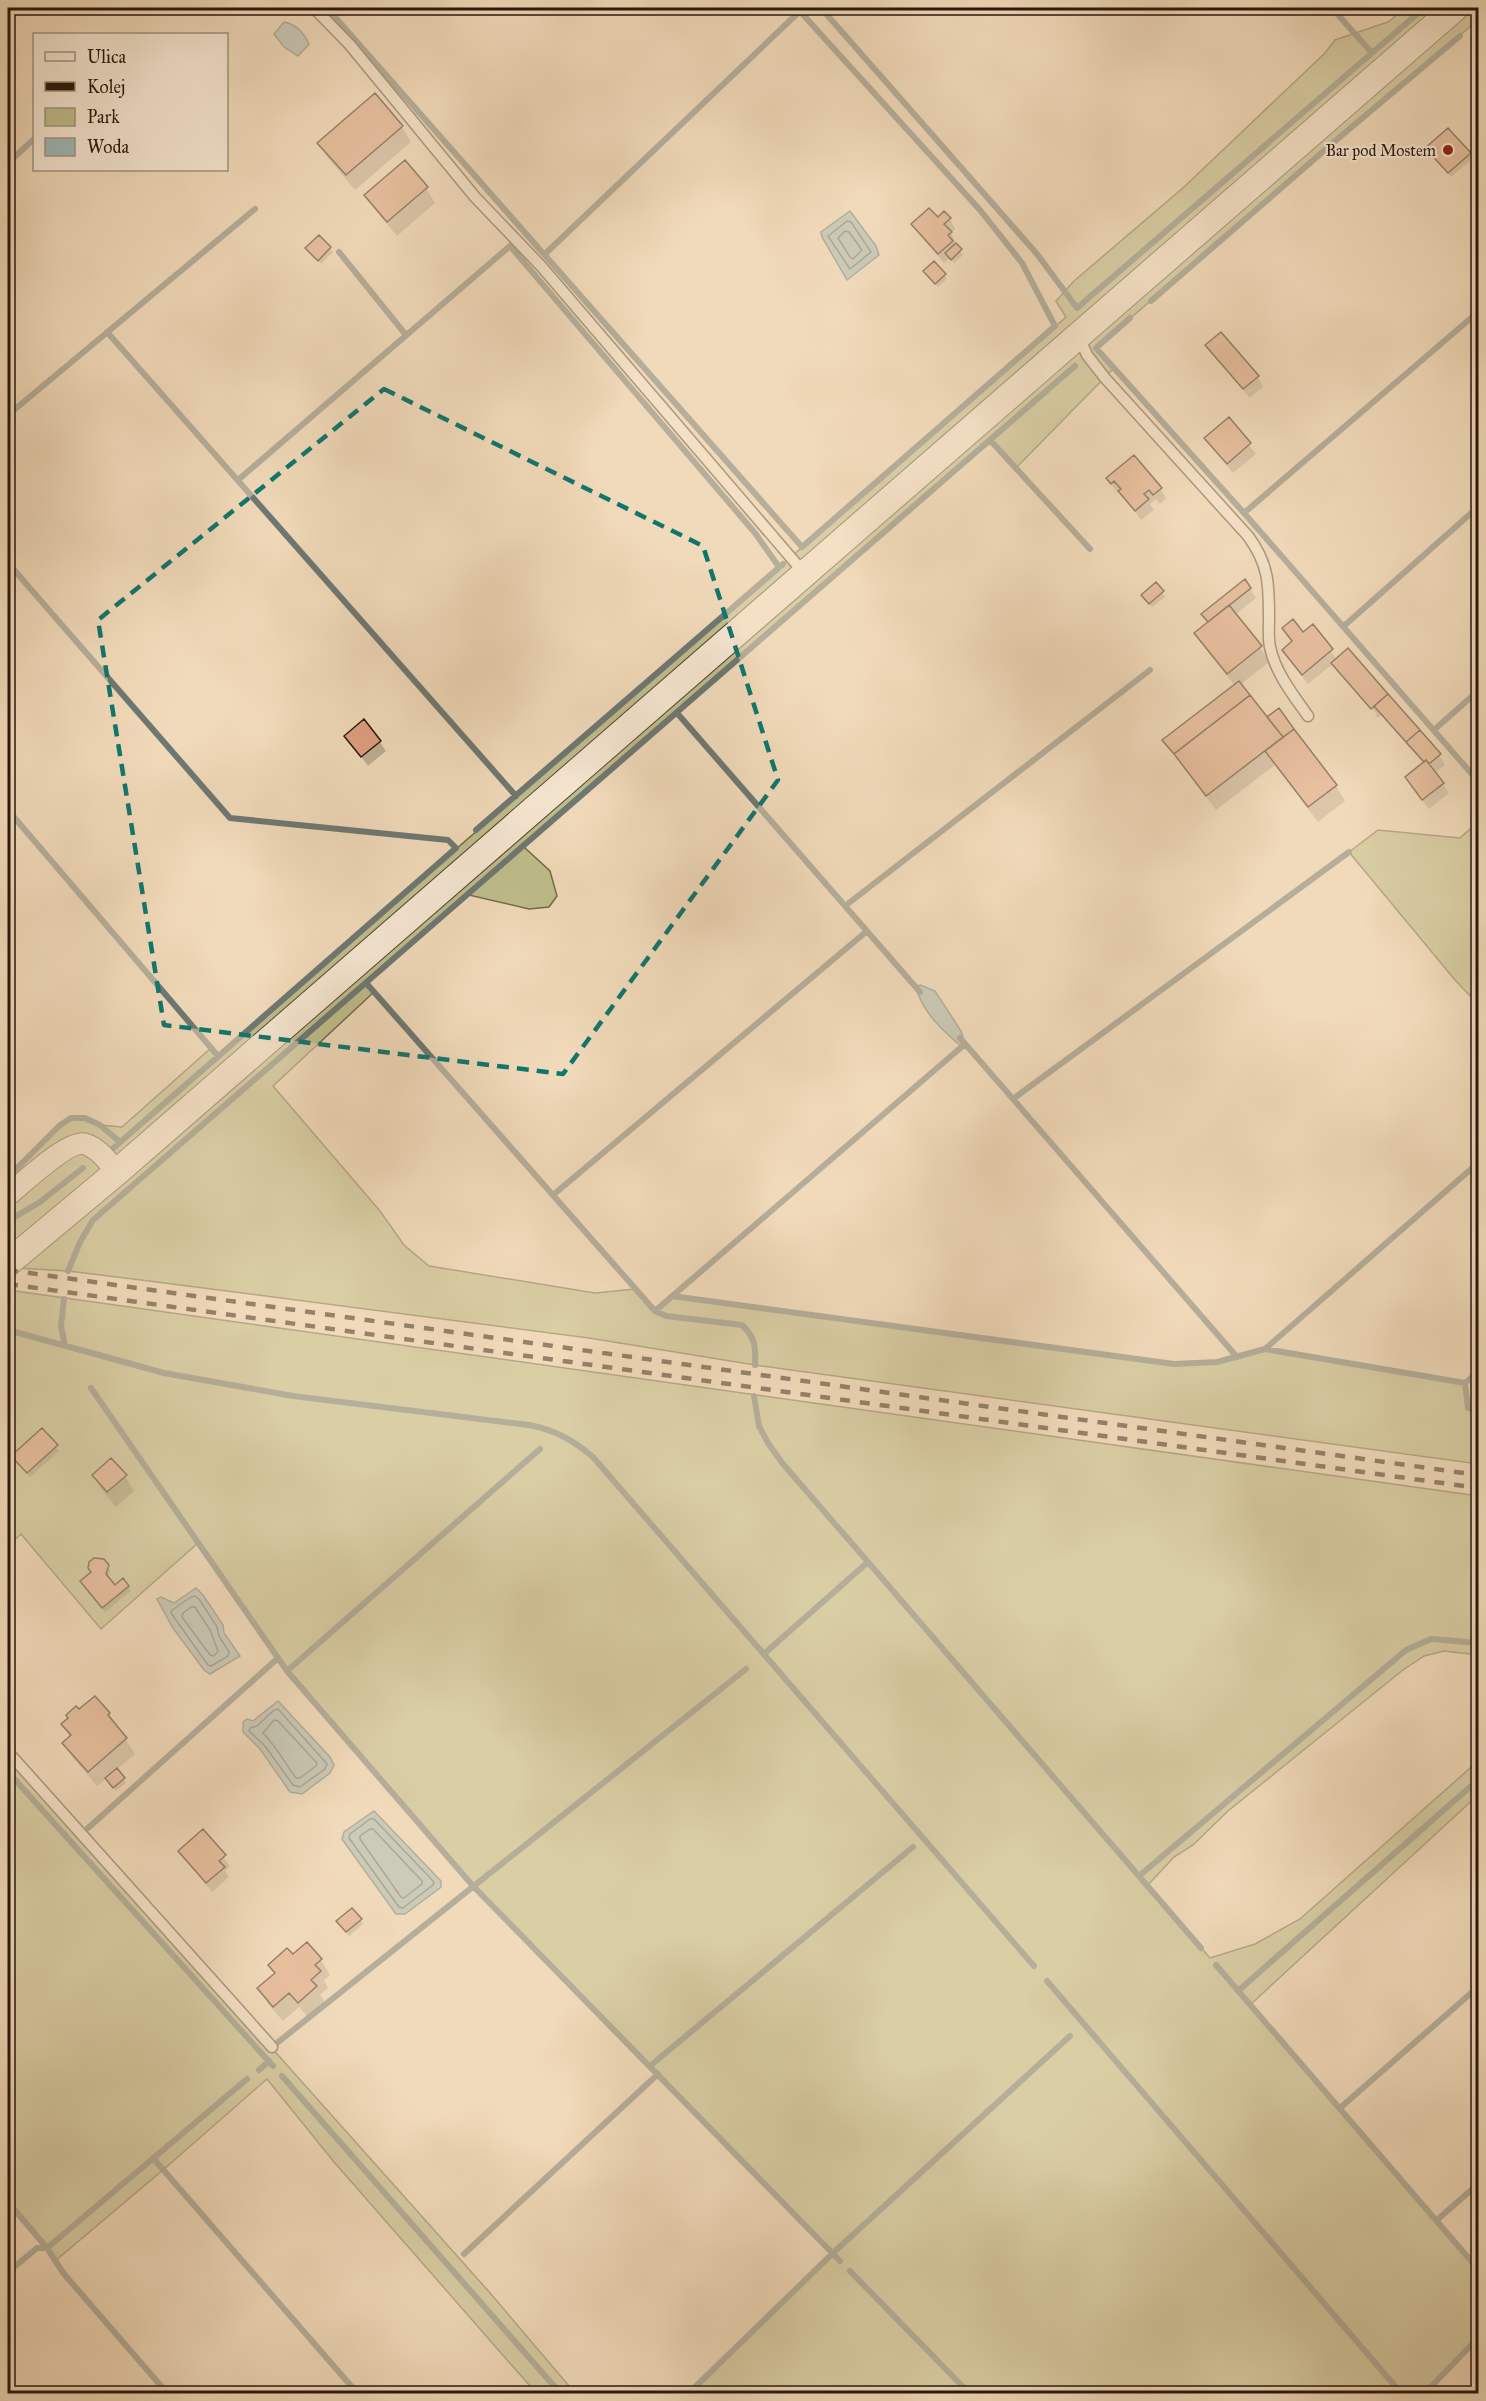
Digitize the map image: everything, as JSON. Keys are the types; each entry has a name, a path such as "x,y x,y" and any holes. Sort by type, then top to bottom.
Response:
{"street":[{"path":"8,1263 117,1172 1455,8"},
{"path":"8,1195 73,1144 88,1145 102,1155 117,1172"}],"lane":[{"path":"314,8 350,45 475,197 541,266 805,574"},
{"path":"1078,334 1087,355 1105,378 1248,536 1258,550 1266,567 1270,646 1275,664 1308,716"},
{"path":"8,1752 272,2047"}],"highlighted area":[{"path":"384,389 703,546 778,780 563,1074 164,1025 98,620"}],"green space":[{"path":"1405,8 1440,8 109,1164 8,1248 8,1177 59,1126 71,1118 85,1118 100,1125 122,1127 211,1048 219,1056 1066,317 1056,301 1074,281 1184,187 1325,53 1335,40 1388,22"},
{"path":"1472,8 1478,8 1478,20 1096,348 1114,368 1016,468 989,440 524,847 550,871 557,896 549,907 529,909 469,895 367,983 374,992 273,1086 380,1211 404,1245 429,1266 595,1293 635,1289 655,1310 672,1296 1174,1364 1217,1362 1265,1349 1465,1383 1468,1408 1478,1410 1478,1464 755,1365 589,1338 68,1271 17,1268"},
{"path":"1478,822 1478,1004 1455,980 1349,852 1378,830 1460,838"},
{"path":"8,1290 1478,1496 1478,1655 1444,1651 1424,1656 1403,1670 1228,1811 1193,1845 1174,1857 1147,1886 1210,1958 1255,1944 1300,1919 1478,1761 1478,1795 1250,2005 1478,2269 1478,2338 1424,2393 688,2393 833,2253 473,1886 287,1671 198,1543 101,1629 21,1534 8,1546"},
{"path":"8,1752 491,2294 575,2393 536,2393 334,2162 267,2079 55,2261 47,2247 8,2202"}],"water":[{"path":"284,22 299,30 309,44 298,56 284,47 274,34"},
{"path":"850,211 876,246 879,255 847,280 821,232"},
{"path":"920,985 935,991 961,1031 965,1044 962,1047 928,1013 916,987"},
{"path":"196,1588 223,1625 224,1633 240,1656 210,1674 204,1670 173,1628 157,1599 161,1597 174,1603"},
{"path":"278,1701 330,1757 334,1765 330,1773 302,1794 290,1792 260,1749 243,1732 243,1722 247,1719 253,1721"},
{"path":"374,1811 441,1881 441,1887 405,1914 396,1914 342,1839 344,1832"}],"building":[{"path":"375,93 403,126 346,175 317,143"},
{"name":"Bar pod Mostem","path":"1448,128 1471,153 1448,173 1425,148"},
{"path":"405,160 428,187 387,222 364,195"},
{"path":"929,208 938,217 944,211 951,218 944,224 952,232 948,235 953,241 938,254 911,224"},
{"path":"319,235 331,247 318,261 305,248"},
{"path":"956,243 962,249 951,260 945,253"},
{"path":"934,261 946,274 935,284 923,271"},
{"path":"1221,332 1259,376 1243,389 1205,345"},
{"path":"1229,417 1251,443 1227,464 1204,438"},
{"path":"1134,455 1162,488 1153,495 1149,490 1144,494 1149,499 1135,511 1118,491 1121,489 1114,481 1111,484 1106,478"},
{"path":"1245,579 1251,588 1208,622 1201,614"},
{"path":"1156,582 1164,591 1149,604 1141,595"},
{"path":"1229,605 1262,646 1227,674 1194,633"},
{"path":"1293,619 1303,632 1313,624 1333,649 1302,675 1282,650 1292,641 1282,628"},
{"path":"1348,648 1388,694 1371,709 1331,663"},
{"path":"1239,681 1250,695 1174,754 1162,740"},
{"path":"1388,694 1420,730 1406,742 1374,706"},
{"path":"1250,695 1283,737 1206,796 1174,754"},
{"path":"1279,708 1294,729 1283,737 1267,717"},
{"path":"364,719 381,741 361,757 344,736"},
{"path":"1294,729 1337,785 1308,807 1265,751"},
{"path":"1420,730 1441,754 1429,764 1426,760 1424,762 1406,742"},
{"path":"1426,760 1444,783 1422,800 1405,777"},
{"path":"42,1428 58,1445 27,1473 11,1456"},
{"path":"111,1458 127,1475 107,1492 92,1475"},
{"path":"94,1558 104,1559 109,1565 106,1574 115,1585 123,1578 129,1586 102,1608 80,1581 91,1572 88,1568 89,1562"},
{"path":"95,1696 127,1738 88,1772 62,1743 71,1735 61,1724 68,1718 66,1715 76,1706 79,1709"},
{"path":"117,1768 125,1778 113,1788 105,1778"},
{"path":"203,1829 226,1855 219,1861 225,1867 206,1883 178,1851"},
{"path":"352,1908 362,1919 346,1932 336,1921"},
{"path":"307,1942 322,1959 315,1965 321,1971 311,1980 317,1986 298,2003 289,1993 273,2007 257,1988 275,1973 268,1965 287,1948 293,1954"}],"waterway":[{"path":"327,8 802,547 1055,326 1022,263 980,210 797,8"},
{"path":"821,8 1037,254 1077,308 1424,8"},
{"path":"1332,8 1372,53"},
{"path":"546,253 800,11"},
{"path":"1151,301 1460,36"},
{"path":"8,163 33,140"},
{"path":"8,415 255,209"},
{"path":"238,480 510,246 755,533 779,567"},
{"path":"339,252 406,335"},
{"path":"1244,513 1478,312"},
{"path":"1130,318 1096,348 1244,513 1478,781"},
{"path":"107,332 516,796"},
{"path":"68,1271 80,1242 93,1220 1075,366"},
{"path":"990,440 1090,549"},
{"path":"1344,626 1478,507"},
{"path":"8,563 230,818 448,840 456,848 110,1151"},
{"path":"476,830 783,564"},
{"path":"845,906 1150,670"},
{"path":"1435,729 1478,691"},
{"path":"677,713 920,992"},
{"path":"8,810 218,1056"},
{"path":"1013,1099 1349,852"},
{"path":"553,1195 867,931"},
{"path":"367,984 655,1311 666,1316 742,1325 754,1343 755,1365"},
{"path":"960,1038 1237,1357"},
{"path":"655,1311 965,1044"},
{"path":"8,1177 59,1126 71,1118 85,1118 100,1125 120,1142"},
{"path":"1265,1349 1478,1163"},
{"path":"8,1221 40,1202 83,1168"},
{"path":"672,1296 1174,1364 1217,1362 1265,1349 1465,1383 1468,1408 1478,1410"},
{"path":"64,1299 61,1326 65,1346"},
{"path":"8,1330 164,1373 293,1396 529,1425 571,1441 593,1457 1034,1966"},
{"path":"1465,1383 1478,1372"},
{"path":"91,1388 287,1671 473,1886 840,2261"},
{"path":"754,1396 759,1426 768,1443 783,1464 868,1562"},
{"path":"287,1671 540,1449"},
{"path":"765,1653 868,1562 1201,1948"},
{"path":"1139,1876 1406,1650 1431,1639 1478,1643"},
{"path":"88,1828 278,1658"},
{"path":"277,2043 746,1669"},
{"path":"8,1772 273,2066"},
{"path":"1238,1991 1478,1780"},
{"path":"650,2066 913,1847"},
{"path":"1216,1965 1478,2269"},
{"path":"1047,1981 1402,2394"},
{"path":"1340,2108 1478,1987"},
{"path":"688,2394 833,2253 1070,2036"},
{"path":"259,2070 269,2061"},
{"path":"464,2254 658,2074"},
{"path":"282,2076 561,2394"},
{"path":"8,2272 37,2248 47,2248 247,2079"},
{"path":"153,2158 358,2394"},
{"path":"1437,2220 1478,2184"},
{"path":"8,2202 47,2248 64,2274 168,2394"},
{"path":"850,2271 970,2394"},
{"path":"1424,2394 1478,2338"}],"railway":[{"path":"8,1270 1478,1475"},
{"path":"8,1284 1478,1488"}],"place":[{"name":"Bar pod Mostem","path":"1448,150"}]}
